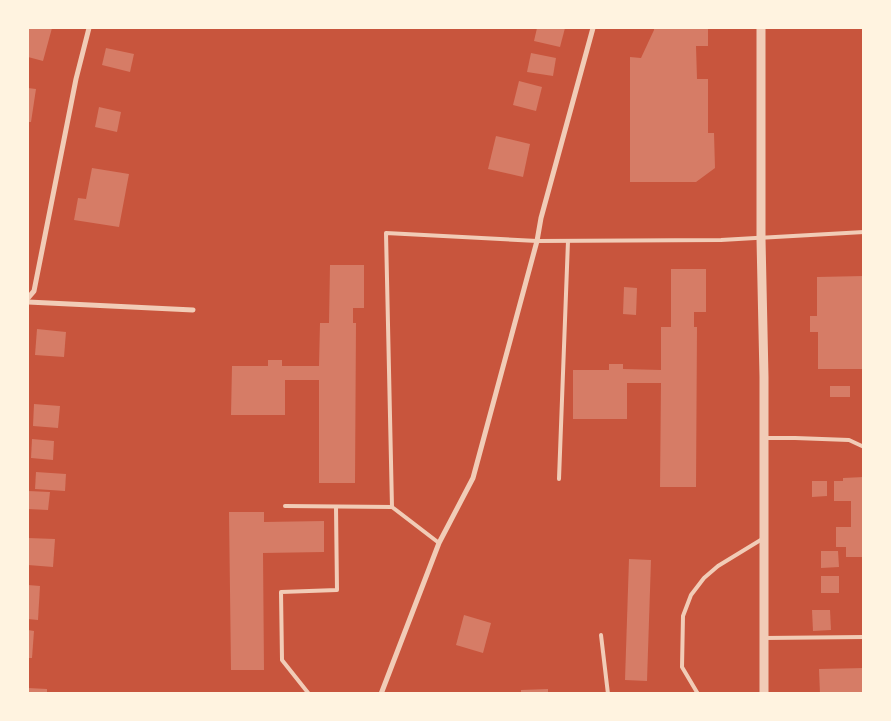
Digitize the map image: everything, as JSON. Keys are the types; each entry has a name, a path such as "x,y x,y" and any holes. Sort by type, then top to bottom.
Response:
{"street":[{"path":"28,298 34,291 74,88 89,28"},
{"path":"381,694 439,543 472,478 593,28"},
{"path":"761,28 764,694"},
{"path":"28,302 193,310"}],"lane":[{"path":"392,507 386,233 537,242 761,239 864,232"},
{"path":"559,479 568,241"},
{"path":"764,438 849,440 864,447"},
{"path":"285,506 392,507 439,543"},
{"path":"309,694 282,660 281,592 337,590 336,506"},
{"path":"698,694 682,667 683,616 691,595 704,578 718,566 764,538"},
{"path":"601,635 608,694"},
{"path":"764,638 864,637"}],"building":[{"path":"28,28 52,28 43,61 28,57"},
{"path":"537,28 565,28 560,47 534,41"},
{"path":"654,28 708,28 708,46 696,46 697,79 708,79 708,133 714,133 715,168 696,182 630,182 630,57 641,58"},
{"path":"106,48 134,54 130,72 102,65"},
{"path":"531,53 556,58 553,76 527,72"},
{"path":"519,81 542,87 536,111 513,105"},
{"path":"28,88 36,89 31,122 28,122"},
{"path":"99,107 121,112 117,132 95,127"},
{"path":"496,136 530,144 523,177 488,169"},
{"path":"92,168 129,174 119,227 74,220 78,198 86,199"},
{"path":"330,265 364,265 364,308 353,308 353,323 356,323 355,483 319,483 319,380 285,380 285,415 231,415 232,366 268,366 268,360 282,360 282,366 319,366 320,323 329,323"},
{"path":"671,269 706,269 706,312 694,312 694,327 697,327 696,487 660,487 661,383 627,383 627,419 573,419 573,370 609,370 609,364 623,364 623,369 661,370 661,327 671,327"},
{"path":"864,276 864,369 818,369 818,332 810,332 810,316 817,316 817,277"},
{"path":"624,287 637,288 636,315 623,314"},
{"path":"37,329 66,332 64,357 35,355"},
{"path":"830,386 850,386 850,397 830,397"},
{"path":"34,404 60,406 58,428 33,426"},
{"path":"32,439 54,441 53,460 31,458"},
{"path":"36,472 66,474 65,491 35,489"},
{"path":"864,477 864,557 846,557 846,547 836,547 836,527 851,527 851,501 834,501 834,481 843,481 843,478"},
{"path":"812,481 827,481 827,496 812,497"},
{"path":"28,491 50,492 48,510 28,509"},
{"path":"229,512 264,512 264,522 324,521 324,552 263,553 264,670 231,670"},
{"path":"28,538 55,539 53,567 28,565"},
{"path":"821,551 838,551 839,567 821,568"},
{"path":"629,559 651,560 647,681 625,680"},
{"path":"821,576 839,576 839,593 821,593"},
{"path":"28,585 40,586 38,620 28,619"},
{"path":"812,610 830,610 831,630 813,631"},
{"path":"464,615 491,623 483,653 456,645"},
{"path":"28,630 34,631 32,658 28,658"},
{"path":"864,668 864,694 820,694 819,669"},
{"path":"28,688 47,689 47,694 28,694"},
{"path":"548,689 548,694 521,694 521,690"}]}
